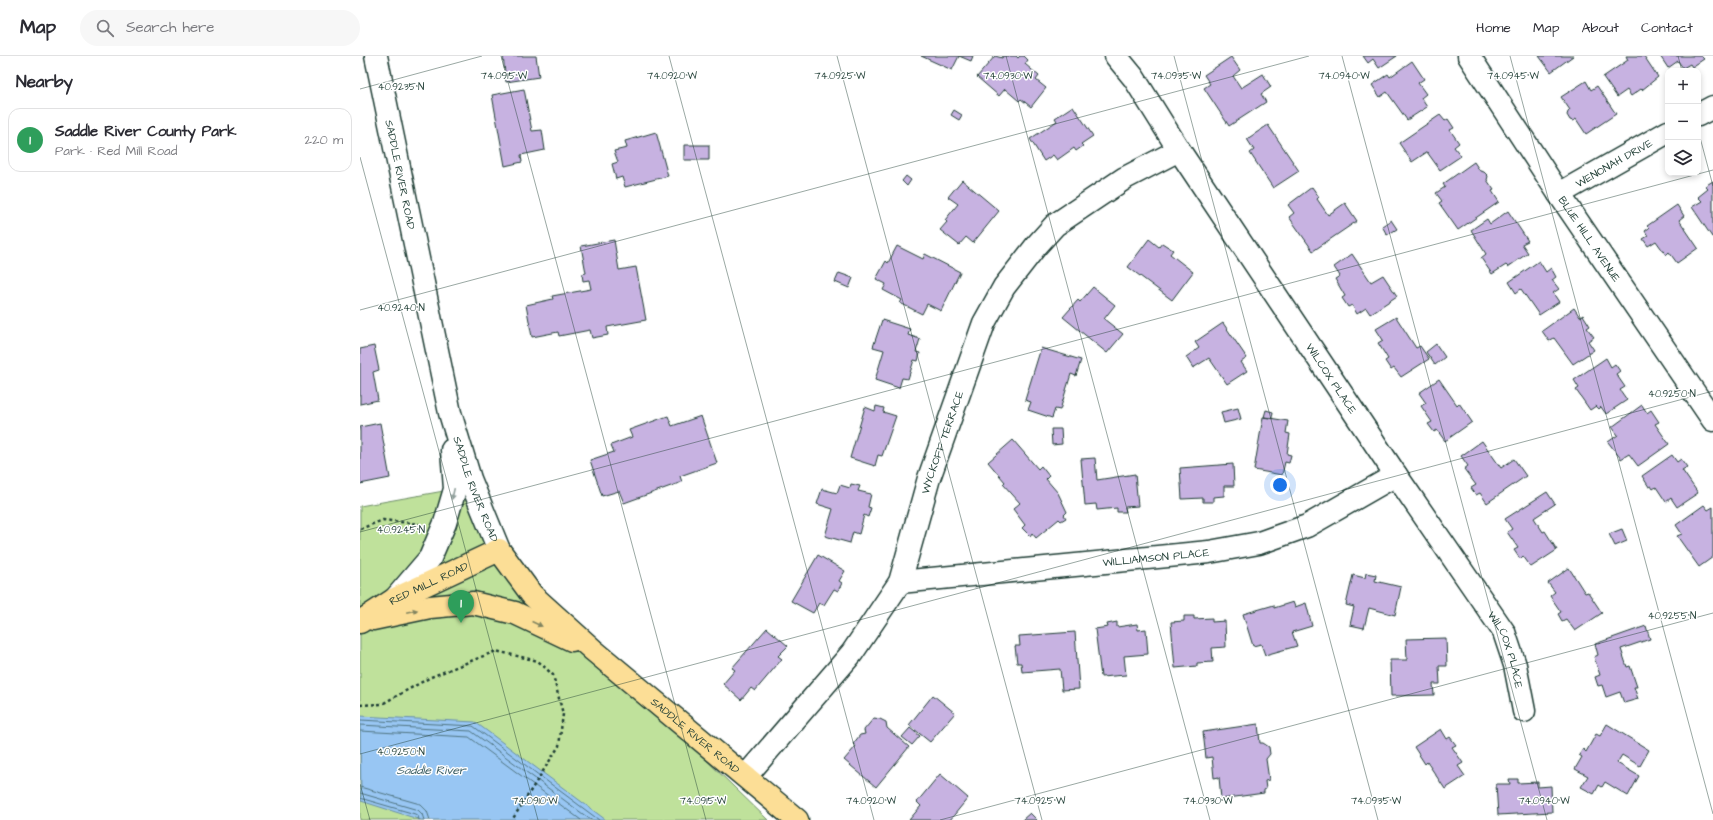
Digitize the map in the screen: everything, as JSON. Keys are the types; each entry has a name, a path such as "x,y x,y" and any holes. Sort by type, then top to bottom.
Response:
{"main road":[{"name":"RED MILL ROAD","path":"360,622 395,599 499,550"},
{"name":"SADDLE RIVER ROAD","path":"499,550 532,595 593,650 797,820"},
{"path":"360,622 430,607 473,603 514,613 593,650"}],"street":[{"name":"SADDLE RIVER ROAD","path":"376,56 450,413 470,480 499,550"},
{"name":"WILCOX PLACE","path":"1116,56 1134,78 1179,150 1396,475 1504,632 1515,664 1524,711"},
{"name":"BLUE HILL AVENUE","path":"1469,56 1559,194 1713,420"},
{"path":"1701,113 1713,107"},
{"name":"WENONAH DRIVE","path":"1559,194 1665,134"},
{"name":"WYCKOFF TERRACE","path":"746,776 852,653 900,582 929,478 984,323 1004,287 1036,246 1055,225 1125,178 1179,150"},
{"path":"395,599 430,558 445,522 455,489 450,413"},
{"name":"WILLIAMSON PLACE","path":"900,582 1209,552 1259,543 1307,526 1396,475"}],"path":[{"path":"360,529 383,520 419,524 445,522"},
{"path":"360,705 382,704 430,677 496,651 538,661 553,674 563,714 559,746 512,820"}],"green space":[{"path":"450,413 499,550 593,650 768,820 360,820 360,506 455,489"}],"water":[{"name":"Saddle River","path":"360,716 475,722 606,820 421,820 361,801"}],"building":[{"path":"503,56 536,56 539,77 506,82"},
{"path":"921,56 959,56 952,70"},
{"path":"959,56 973,56 971,61"},
{"path":"995,56 1002,58 1003,56 1016,56 1018,58 1020,56 1024,56 1028,60 1025,64 1039,76 1036,80 1046,88 1031,107 1021,99 1019,101 1005,89 999,96 977,77"},
{"path":"1363,56 1397,56 1379,68 1373,59 1368,63"},
{"path":"1539,56 1573,56 1551,72"},
{"path":"1626,56 1644,56 1658,77 1642,90 1641,89 1631,96 1627,90 1617,97 1603,77 1628,60"},
{"path":"1660,56 1701,56 1704,59 1692,67 1690,64 1683,68 1678,61 1668,68"},
{"path":"1231,57 1240,70 1233,76 1241,88 1263,74 1271,87 1261,94 1266,102 1229,126 1204,88 1210,84 1204,75"},
{"path":"1412,61 1424,79 1418,83 1426,94 1421,98 1427,107 1407,120 1387,92 1380,97 1372,85 1388,74 1390,77"},
{"path":"1586,81 1591,90 1597,86 1616,114 1586,134 1576,119 1573,121 1570,120 1567,115 1570,110 1561,97"},
{"path":"524,89 532,131 542,130 545,150 521,155 522,162 505,166 492,95"},
{"path":"1073,106 1093,136 1081,144 1083,146 1076,151 1074,148 1057,160 1053,155 1044,161 1030,139 1057,121 1055,118"},
{"path":"954,110 962,115 959,120 951,115"},
{"path":"1440,115 1445,121 1448,119 1454,128 1450,130 1459,143 1454,147 1461,156 1440,170 1427,152 1412,162 1399,143"},
{"path":"1268,125 1299,171 1273,188 1250,153 1254,150 1247,139"},
{"path":"656,132 668,176 625,187 622,177 616,179 612,164 618,162 614,151 627,148 625,141"},
{"path":"684,145 709,145 709,160 684,160"},
{"path":"1474,162 1480,171 1484,172 1488,176 1487,180 1494,190 1492,191 1499,202 1458,230 1439,203 1442,201 1436,193 1445,187 1443,184"},
{"path":"906,176 911,180 907,186 902,181"},
{"path":"962,180 999,211 973,243 966,237 959,245 940,230 947,222 945,220 958,204 948,197"},
{"path":"1713,181 1712,237 1692,207 1702,201 1698,197 1708,189 1705,186"},
{"path":"1312,187 1319,197 1317,199 1328,215 1345,203 1357,221 1313,251 1289,217 1294,213 1288,205"},
{"path":"1677,205 1684,216 1679,220 1698,248 1677,263 1669,252 1666,255 1656,241 1648,246 1643,239 1648,236 1645,231 1649,228 1647,226"},
{"path":"1508,211 1528,241 1522,244 1528,253 1508,267 1506,265 1492,274 1481,258 1486,254 1471,230 1487,219 1490,224"},
{"path":"1391,220 1397,229 1387,235 1382,226"},
{"path":"1149,239 1159,247 1162,243 1173,250 1170,254 1193,272 1172,300 1128,267"},
{"path":"614,240 619,270 636,267 646,320 607,327 608,335 592,338 590,330 559,336 558,332 532,337 526,305 553,299 552,296 591,289 589,280 583,281 582,274 586,273 581,246"},
{"path":"897,246 923,259 925,254 960,272 941,311 927,304 922,314 900,303 902,300 883,290 886,284 876,279 886,261 888,263"},
{"path":"1352,254 1371,282 1383,275 1397,296 1370,314 1366,308 1357,314 1352,305 1348,307 1342,298 1345,296 1335,279 1340,276 1334,267"},
{"path":"1539,261 1546,272 1551,268 1556,277 1552,280 1559,289 1553,293 1559,302 1539,315 1521,289 1516,293 1509,282"},
{"path":"839,273 853,278 849,288 835,282"},
{"path":"1093,287 1115,305 1104,319 1123,334 1107,353 1063,317 1078,300 1080,302"},
{"path":"1574,308 1580,317 1583,315 1590,326 1587,328 1594,337 1588,341 1594,350 1573,364 1554,338 1549,341 1542,331"},
{"path":"1396,317 1416,348 1420,346 1429,359 1401,377 1394,368 1391,370 1385,361 1388,359 1378,343 1383,340 1376,329"},
{"path":"882,320 910,329 908,335 920,339 916,352 920,353 918,361 914,360 908,379 902,378 899,388 875,380 884,350 873,347"},
{"path":"1223,323 1247,358 1241,362 1247,371 1227,384 1209,358 1193,368 1186,357 1199,348 1195,342"},
{"path":"1436,344 1445,357 1435,365 1426,352"},
{"path":"374,346 379,370 373,372 378,400 360,404 360,349"},
{"path":"1041,348 1081,360 1076,376 1071,374 1060,410 1055,409 1052,418 1028,410 1031,402 1025,400"},
{"path":"1606,358 1611,367 1615,364 1620,371 1616,374 1625,387 1620,390 1627,400 1606,414 1601,407 1599,409 1596,406 1590,410 1576,390 1579,388 1574,380"},
{"path":"1439,379 1457,405 1459,403 1472,422 1445,441 1437,430 1434,432 1428,424 1432,422 1421,406 1426,403 1419,393"},
{"path":"1642,405 1647,413 1651,410 1659,422 1655,424 1669,444 1638,466 1629,454 1621,459 1608,442 1618,435 1612,427"},
{"path":"876,406 884,408 883,412 896,416 882,456 878,455 875,466 850,458 865,407 875,411"},
{"path":"1238,408 1241,419 1224,423 1221,412"},
{"path":"1266,410 1273,412 1272,418 1264,417"},
{"path":"668,416 672,426 701,416 717,463 680,476 682,482 624,503 619,491 602,496 590,460 614,452 611,445 632,437 629,430"},
{"path":"1263,417 1288,421 1286,433 1290,434 1287,454 1291,455 1289,463 1285,462 1282,475 1254,470"},
{"path":"380,423 390,478 360,484 360,427"},
{"path":"1051,429 1061,429 1062,444 1052,445"},
{"path":"1013,440 1038,469 1041,466 1049,476 1046,479 1058,493 1067,512 1064,515 1066,518 1061,521 1059,519 1036,538 1032,533 1030,536 1022,528 1025,525 1013,509 1020,503 1003,484 1005,482 988,462"},
{"path":"1482,441 1501,468 1514,459 1526,476 1487,503 1480,493 1476,495 1471,488 1476,485 1464,469 1468,466 1461,456"},
{"path":"1672,455 1677,462 1681,459 1687,467 1682,470 1698,493 1677,507 1671,498 1666,502 1656,487 1653,489 1651,486 1649,487 1642,476"},
{"path":"1095,458 1097,480 1135,474 1138,506 1125,507 1126,512 1117,512 1117,508 1097,510 1096,504 1085,505 1081,459"},
{"path":"1233,464 1234,486 1224,486 1224,496 1213,497 1213,502 1203,502 1203,498 1182,499 1180,468"},
{"path":"851,484 860,486 858,491 871,494 868,507 871,508 868,517 864,515 859,534 853,532 850,543 825,536 833,509 817,504 822,489 837,493 840,485 850,488"},
{"path":"1547,492 1555,504 1534,518 1543,532 1545,531 1557,550 1531,567 1523,556 1520,559 1514,550 1518,548 1507,532 1512,529 1505,519"},
{"path":"1704,505 1708,510 1713,507 1713,557 1699,567 1677,536 1682,534 1676,525"},
{"path":"1622,529 1627,541 1615,546 1609,534"},
{"path":"818,555 845,571 839,581 842,583 838,591 834,589 824,605 819,603 813,613 791,601"},
{"path":"1569,568 1585,593 1588,592 1602,613 1575,631 1566,619 1562,621 1558,614 1561,612 1550,596 1555,592 1548,583"},
{"path":"1366,573 1376,575 1375,581 1401,587 1395,615 1369,608 1364,628 1350,625 1354,607 1346,605 1353,575 1365,578"},
{"path":"1293,602 1295,607 1306,603 1312,626 1292,632 1297,646 1265,655 1261,644 1253,646 1243,614 1274,605 1274,608"},
{"path":"1184,616 1194,616 1194,619 1212,618 1212,622 1225,621 1226,647 1212,648 1213,662 1197,663 1197,666 1175,668 1171,622 1184,621"},
{"path":"1117,622 1117,627 1137,624 1138,630 1146,629 1148,654 1124,656 1126,675 1101,677 1095,629 1108,627 1107,624"},
{"path":"1646,626 1650,639 1621,649 1627,667 1630,666 1637,687 1634,687 1638,699 1624,703 1620,692 1606,697 1602,685 1598,686 1595,677 1600,675 1594,657 1598,655 1595,644"},
{"path":"767,628 788,646 778,656 782,659 755,691 751,688 741,700 723,684 735,670 732,668"},
{"path":"1075,632 1079,689 1062,690 1060,669 1022,672 1021,663 1017,663 1015,646 1020,646 1019,636"},
{"path":"1446,638 1447,666 1439,666 1440,684 1433,684 1434,695 1391,696 1390,660 1407,660 1406,639"},
{"path":"933,695 955,713 930,742 909,725"},
{"path":"874,718 886,722 887,728 909,747 876,787 844,760 856,746 853,744 860,735 865,734 864,730"},
{"path":"1258,724 1260,743 1263,743 1269,747 1270,754 1266,759 1269,780 1265,781 1266,789 1264,790 1264,793 1221,799 1219,777 1214,778 1212,757 1206,758 1203,732"},
{"path":"1607,724 1649,750 1640,766 1622,755 1617,763 1639,776 1628,796 1605,782 1602,787 1599,785 1594,794 1581,787 1588,776 1575,769 1582,757 1579,755 1583,749 1586,752 1596,734 1600,736"},
{"path":"910,728 920,736 912,745 902,737"},
{"path":"1441,729 1447,739 1450,737 1456,745 1452,747 1463,763 1458,766 1465,776 1445,789 1427,762 1425,764 1414,747"},
{"path":"940,774 968,798 950,820 909,820 921,806 917,802"},
{"path":"1509,779 1518,779 1518,783 1538,782 1538,787 1551,786 1552,812 1498,815 1496,784 1510,784"},
{"path":"1030,813 1037,820 1022,820"}],"place":[{"name":"Saddle River County Park","path":"461,623"}]}
